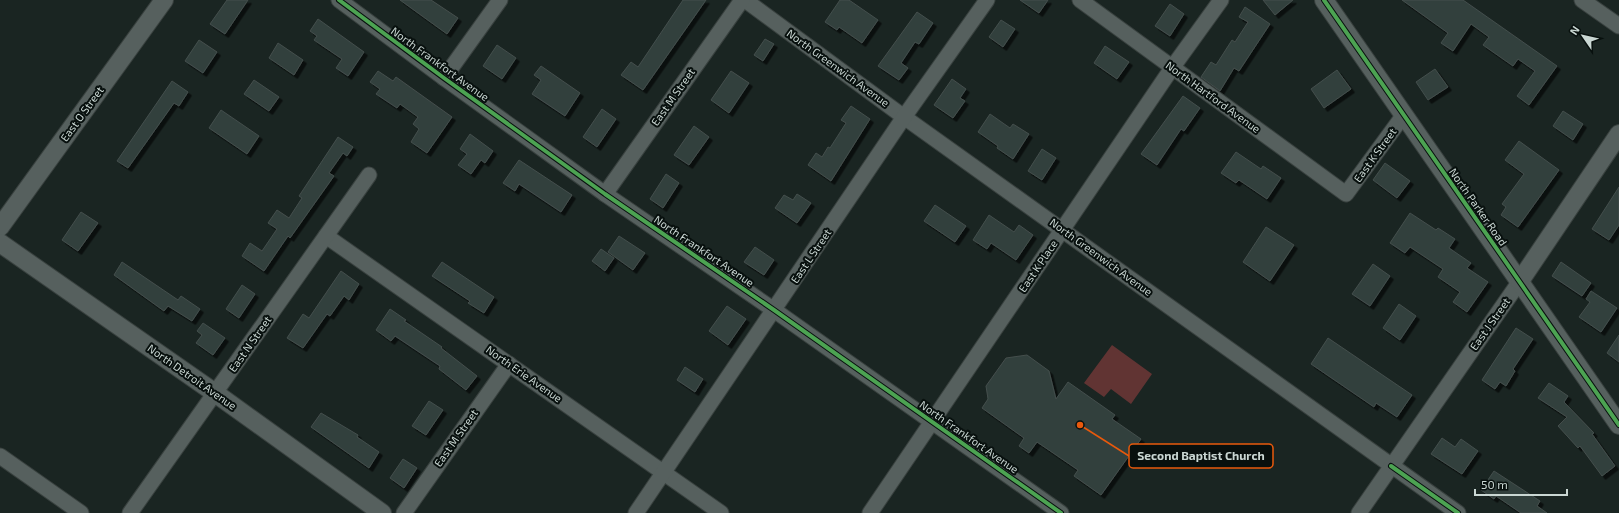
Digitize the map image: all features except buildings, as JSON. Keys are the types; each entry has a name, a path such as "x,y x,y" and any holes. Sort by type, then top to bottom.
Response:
{"street":[{"name":"East O Street","path":"0,227 164,0"},
{"name":"North Frankfort Avenue","path":"339,0 605,194 774,310 1061,513"},
{"path":"444,78 500,0"},
{"name":"North Greenwich Avenue","path":"743,0 904,117 1458,513"},
{"name":"East M Street","path":"605,194 743,0"},
{"name":"East L Street","path":"636,513 904,117 987,0"},
{"name":"North Hartford Avenue","path":"1080,0 1346,194"},
{"name":"East K Place","path":"870,513 1172,68 1221,0"},
{"name":"North Parker Road","path":"1324,0 1403,116 1520,281 1619,425"},
{"path":"1582,0 1619,26"},
{"name":"East K Street","path":"1346,194 1403,116"},
{"name":"East J Street","path":"1359,513 1520,281 1619,134"},
{"name":"East N Street","path":"130,513 369,175"},
{"name":"North Erie Avenue","path":"326,236 721,513"},
{"name":"North Detroit Avenue","path":"0,243 215,392 382,513"},
{"name":"East M Street","path":"404,513 509,364"},
{"path":"0,456 81,513"}],"shaded area":[{"path":"1112,345 1152,374 1131,404 1111,389 1104,397 1084,383"}],"cycle path":[{"path":"339,0 605,194 774,310 1061,513"},
{"path":"1324,0 1619,425"},
{"path":"1391,466 1458,513"}],"place":[{"name":"Second Baptist Church","path":"1080,425"}]}
